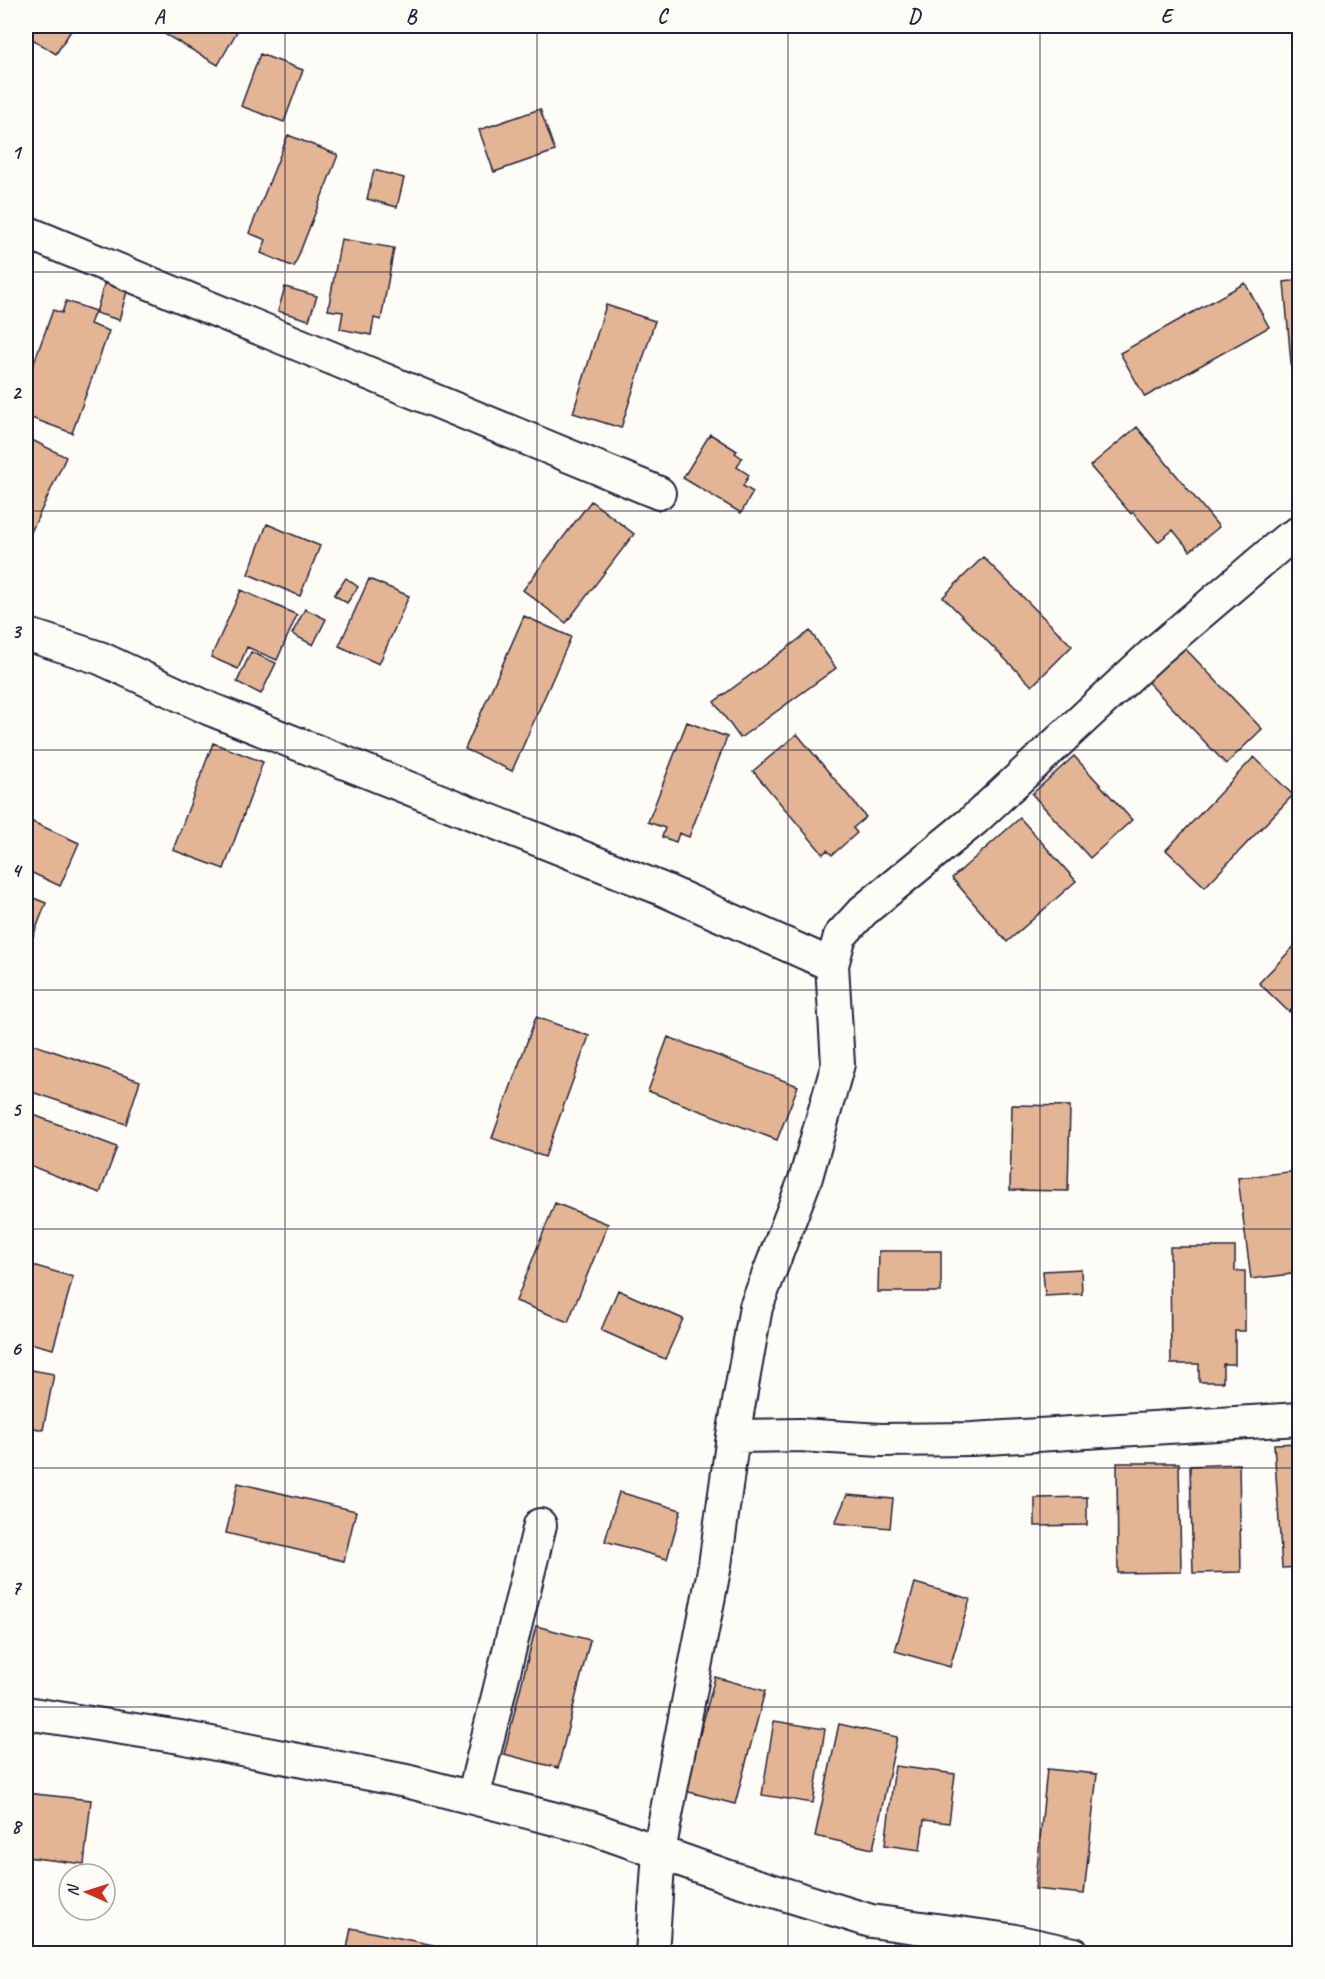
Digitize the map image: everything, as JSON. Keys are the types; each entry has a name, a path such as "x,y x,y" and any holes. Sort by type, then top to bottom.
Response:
{"street":[{"path":"26,232 659,493"},
{"path":"652,1953 659,1851 715,1565 733,1436 756,1307 806,1178 838,1064 832,965 840,936 863,911 974,820 1156,651 1286,540 1299,532"},
{"path":"26,634 100,658 210,708 662,890 832,965"},
{"path":"733,1436 799,1435 882,1440 972,1439 1299,1419"},
{"path":"472,1798 540,1525"},
{"path":"26,1713 191,1740 406,1781 591,1828 732,1878 871,1921 1010,1940 1074,1953"}],"building":[{"path":"26,26 74,26 56,54 26,35"},
{"path":"158,26 240,26 218,65 156,29"},
{"path":"260,54 303,70 284,122 241,106"},
{"path":"540,109 555,151 494,172 479,130"},
{"path":"288,135 338,155 294,267 261,253 266,240 249,233"},
{"path":"374,170 404,178 397,207 367,199"},
{"path":"341,239 394,248 381,320 374,318 371,335 340,329 343,312 328,310"},
{"path":"1300,280 1300,408 1295,408 1284,282"},
{"path":"105,281 128,288 119,320 96,313"},
{"path":"1245,283 1269,327 1145,397 1120,353"},
{"path":"285,287 317,296 309,320 278,311"},
{"path":"66,301 95,311 90,324 109,331 72,433 26,416 26,385 53,310 62,313"},
{"path":"606,305 655,321 621,428 573,413"},
{"path":"1137,427 1219,527 1190,551 1173,530 1158,542 1090,466"},
{"path":"710,434 737,451 735,453 742,458 737,467 749,475 743,486 753,492 741,513 683,478"},
{"path":"26,437 66,457 26,543"},
{"path":"591,501 634,534 566,623 523,590"},
{"path":"267,524 320,546 300,596 248,574"},
{"path":"983,557 1072,646 1032,686 943,597"},
{"path":"346,578 358,587 347,603 334,595"},
{"path":"369,579 409,596 379,664 339,646"},
{"path":"241,590 297,615 277,660 247,647 238,669 211,657"},
{"path":"305,609 326,619 313,645 292,634"},
{"path":"524,616 571,637 512,771 465,749"},
{"path":"810,631 836,668 740,738 714,702"},
{"path":"1178,641 1262,729 1226,764 1142,676"},
{"path":"251,652 276,663 261,694 237,682"},
{"path":"687,722 727,737 689,837 679,833 676,842 662,837 665,828 648,822"},
{"path":"797,734 866,817 853,828 857,833 832,855 827,850 823,854 753,771"},
{"path":"213,743 263,762 224,869 173,850"},
{"path":"1074,756 1132,820 1090,858 1032,794"},
{"path":"1254,757 1293,795 1205,887 1166,850"},
{"path":"1020,818 1076,881 1007,942 952,878"},
{"path":"26,819 79,843 60,886 26,870"},
{"path":"26,895 46,903 29,947 26,946"},
{"path":"1300,940 1300,1001 1289,1012 1259,983"},
{"path":"536,1017 589,1036 545,1157 492,1138"},
{"path":"668,1037 798,1086 777,1140 648,1091"},
{"path":"29,1043 140,1081 126,1124 26,1090 26,1054"},
{"path":"1012,1105 1070,1106 1068,1191 1010,1190"},
{"path":"26,1112 117,1147 100,1193 26,1164"},
{"path":"1297,1171 1300,1273 1251,1279 1238,1178"},
{"path":"555,1203 608,1224 568,1322 516,1301"},
{"path":"1170,1247 1235,1247 1235,1271 1245,1271 1245,1331 1235,1331 1235,1364 1223,1364 1223,1382 1199,1382 1199,1364 1171,1364"},
{"path":"879,1251 941,1251 941,1292 878,1292"},
{"path":"26,1263 73,1277 53,1349 26,1342"},
{"path":"1081,1269 1082,1294 1045,1296 1043,1271"},
{"path":"618,1290 683,1319 665,1359 601,1330"},
{"path":"26,1369 54,1374 43,1430 26,1426"},
{"path":"1300,1443 1300,1567 1282,1568 1274,1444"},
{"path":"1117,1463 1179,1463 1181,1572 1118,1573"},
{"path":"1239,1464 1241,1572 1193,1573 1190,1466"},
{"path":"238,1483 356,1511 344,1561 226,1533"},
{"path":"619,1492 681,1510 667,1559 605,1541"},
{"path":"847,1495 893,1499 890,1528 835,1523"},
{"path":"1087,1497 1087,1525 1035,1526 1035,1498"},
{"path":"915,1583 970,1599 950,1667 895,1651"},
{"path":"536,1626 590,1640 558,1768 504,1754"},
{"path":"715,1677 765,1691 735,1804 685,1791"},
{"path":"774,1721 825,1729 813,1803 762,1795"},
{"path":"839,1724 897,1737 873,1849 815,1836"},
{"path":"895,1766 955,1774 949,1823 924,1820 920,1850 885,1845"},
{"path":"1047,1769 1097,1774 1084,1894 1035,1889"},
{"path":"26,1793 91,1800 84,1862 26,1857"},
{"path":"1300,1862 1300,1887 1294,1885"},
{"path":"351,1928 463,1951 462,1954 346,1954"}]}
